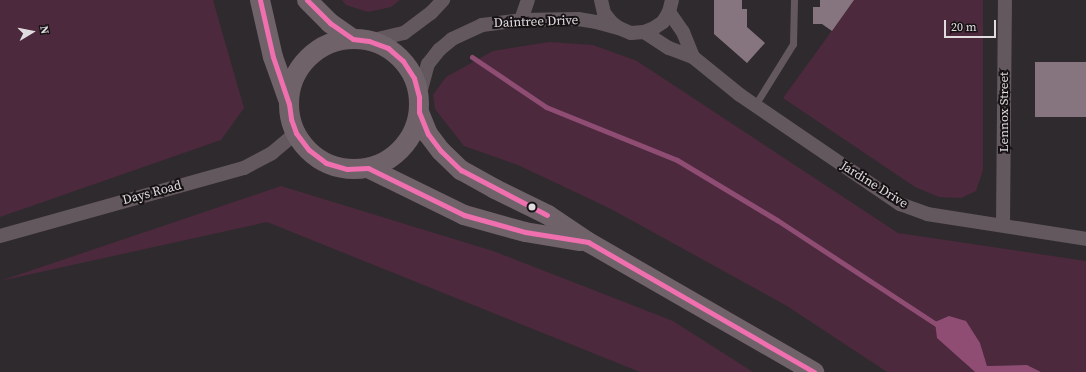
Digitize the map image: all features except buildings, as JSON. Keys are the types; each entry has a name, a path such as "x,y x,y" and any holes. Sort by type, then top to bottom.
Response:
{"street":[{"path":"260,0 273,57 289,104 291,119 296,133 308,150 326,163 347,169 368,168 387,161 402,148 413,132 419,105"},
{"path":"307,0 330,23 361,40 388,48 403,61 414,78 419,105 428,134 441,151 461,170 494,189 548,215 588,242 814,372"},
{"path":"289,104 292,84 301,66 315,52 333,42 361,40 404,33 431,13 443,0"},
{"path":"521,20 528,0"},
{"path":"601,0 604,13 610,22 619,28"},
{"name":"Lennox Street","path":"1003,225 1005,0"},
{"path":"644,32 663,22 671,6"},
{"path":"671,6 693,57"},
{"name":"Daintree Drive","path":"419,105 428,64 439,50 452,39 482,25 521,20 578,19 619,28 631,33 644,32"},
{"path":"644,32 669,48 693,57"},
{"name":"Jardine Drive","path":"693,57 755,105 900,204 927,214 1086,239"},
{"name":"Days Road","path":"0,236 244,168 272,153 296,133"},
{"path":"368,168 464,215 525,232 588,242"}],"lane":[{"path":"755,105 793,44 794,0"}],"shaded area":[{"path":"0,0 213,0 244,108 221,140 0,217"},
{"path":"342,0 400,0 391,7 368,12 346,5"},
{"path":"852,0 983,0 983,170 976,191 961,198 939,197 915,187 783,98 852,3"},
{"path":"549,42 593,45 637,61 898,233 1086,261 1086,372 1041,372 1027,365 987,366 980,343 963,362 975,372 887,372 787,306 611,209 518,165 464,146 435,109 433,95 446,77 493,51"},
{"path":"281,186 493,251 673,321 753,372 640,372 267,222 0,281"},
{"path":"949,316 966,321 980,343 987,366 1027,365 1041,372 975,372 937,338 935,322"}],"waterway":[{"path":"472,57 546,107 677,160 777,220 939,326"}],"transit line":[{"path":"260,0 273,57 289,104 291,119 296,133 309,150 326,163 347,169 368,168 464,215 525,232 588,242 814,372"},
{"path":"307,0 330,23 353,39 369,41 388,48 403,61 414,78 419,97 419,112 428,134 441,151 461,170 547,215"}]}
